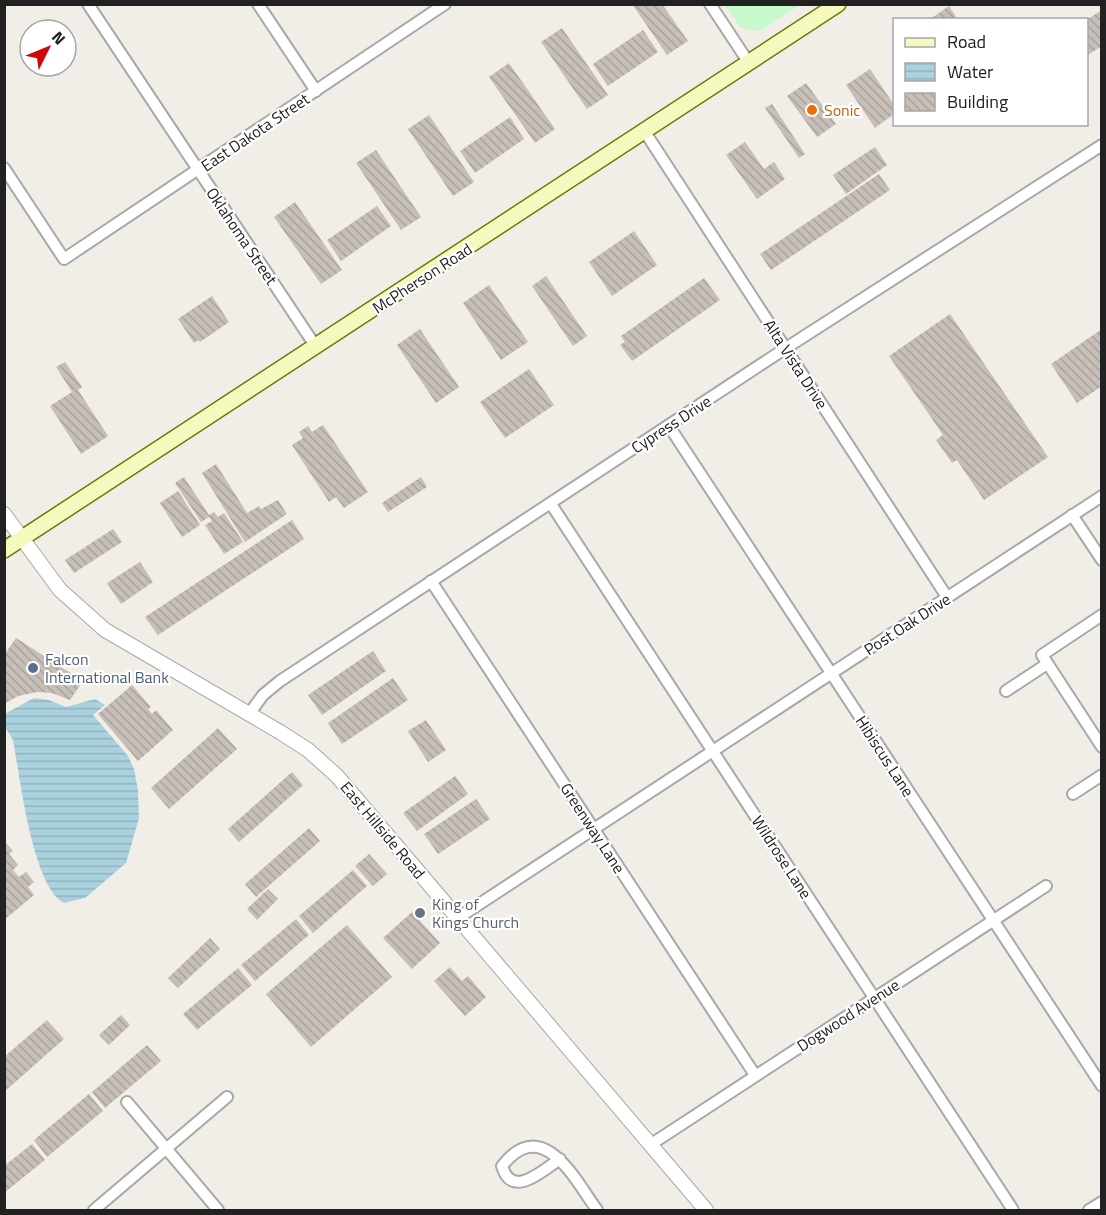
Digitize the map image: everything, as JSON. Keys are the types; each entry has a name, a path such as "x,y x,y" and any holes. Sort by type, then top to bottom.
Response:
{"main road":[{"name":"McPherson Road","path":"4,550 838,4"}],"street":[{"name":"Oklahoma Street","path":"88,4 316,347"},
{"path":"258,4 315,91"},
{"name":"East Dakota Street","path":"4,168 64,259 315,91 431,8 445,4"},
{"path":"710,4 749,63"},
{"name":"Alta Vista Drive","path":"645,132 947,597"},
{"name":"Cypress Drive","path":"249,714 263,695 280,681 786,348 1101,145"},
{"name":"Hibiscus Lane","path":"669,426 1101,1086"},
{"name":"Post Oak Drive","path":"458,918 1101,496"},
{"name":"Wildrose Lane","path":"551,504 1013,1210"},
{"name":"East Hillside Road","path":"4,514 60,590 105,630 308,750 337,776 703,1210"},
{"path":"1072,515 1101,560"},
{"name":"Greenway Lane","path":"431,581 755,1075"},
{"path":"1006,691 1101,615"},
{"path":"1045,660 1101,747"},
{"path":"1072,794 1101,775"},
{"name":"Dogwood Avenue","path":"650,1145 1046,886"},
{"path":"94,1210 227,1097"},
{"path":"127,1102 212,1208"},
{"path":"560,1159 522,1183 515,1183 511,1180 502,1166 522,1149 535,1146 548,1149 560,1159 597,1210"},
{"path":"1089,1210 1101,1202"}],"green space":[{"path":"725,5 800,5 760,31 741,28"}],"water":[{"path":"34,698 49,700 66,707 95,699 105,705 93,715 128,756 134,769 138,790 139,818 126,863 85,898 64,903 53,893 36,853 29,829 13,740 5,727 5,715 8,712"}],"building":[{"path":"632,4 662,4 688,41 667,55"},
{"path":"949,6 957,18 932,18"},
{"path":"1102,10 1102,46 1088,55 1088,19"},
{"path":"562,28 608,95 587,109 541,42"},
{"path":"643,30 658,52 608,86 593,64"},
{"path":"509,63 555,129 535,143 489,77"},
{"path":"870,69 893,104 893,115 875,128 846,85"},
{"name":"Sonic","path":"806,83 836,124 817,137 787,96"},
{"path":"772,104 805,154 799,158 765,108"},
{"path":"429,115 474,182 453,196 408,129"},
{"path":"510,117 524,139 475,173 460,151"},
{"path":"745,142 764,169 774,162 785,179 757,199 726,155"},
{"path":"875,147 887,165 846,194 833,175"},
{"path":"376,150 421,217 401,230 356,163"},
{"path":"879,174 890,190 771,270 760,254"},
{"path":"295,202 342,270 321,284 274,217"},
{"path":"377,206 391,226 341,261 327,240"},
{"path":"634,231 657,265 612,296 589,262"},
{"path":"546,276 587,336 573,346 532,286"},
{"path":"704,278 720,300 632,361 620,345 625,342 621,336"},
{"path":"489,285 528,342 501,360 463,303"},
{"path":"212,296 229,322 200,342 198,340 194,343 178,319"},
{"path":"950,314 1048,457 984,500 957,460 952,463 936,440 943,435 889,356"},
{"path":"420,329 459,387 436,403 397,345"},
{"path":"1102,329 1102,386 1077,403 1051,364"},
{"path":"65,362 82,387 78,390 108,436 81,454 50,406 72,392 56,367"},
{"path":"529,369 554,405 505,438 480,402"},
{"path":"323,425 368,492 344,508 336,497 329,502 292,445 303,438 299,432 308,426 312,432"},
{"path":"216,464 247,513 259,506 261,509 278,500 287,514 245,542 202,473"},
{"path":"184,477 209,515 214,512 218,517 224,513 243,542 224,554 205,525 212,521 209,517 201,522 175,483"},
{"path":"421,477 427,487 388,512 382,503"},
{"path":"178,491 200,525 182,537 160,503"},
{"path":"292,520 304,539 158,635 145,617"},
{"path":"113,529 122,542 74,573 65,560"},
{"path":"140,562 153,582 121,604 107,583"},
{"name":"Falcon International Bank","path":"16,638 83,681 70,700 52,693 37,692 18,696 4,704 4,655"},
{"path":"373,651 386,671 322,715 308,695"},
{"path":"393,678 408,700 342,744 328,723"},
{"path":"132,685 151,707 148,709 152,714 156,710 173,730 138,761 98,714"},
{"path":"426,720 446,750 428,762 408,731"},
{"path":"218,728 237,749 169,809 151,788"},
{"path":"292,772 303,785 239,842 228,829"},
{"path":"455,776 468,794 417,831 403,813"},
{"path":"476,799 490,819 438,854 424,834"},
{"path":"309,828 320,841 256,897 245,884"},
{"path":"4,841 13,851 9,854 18,865 13,870 19,877 26,872 34,882 28,887 34,895 4,920"},
{"path":"369,854 387,874 373,886 355,866"},
{"path":"353,870 367,886 313,933 299,916"},
{"path":"268,889 278,899 257,920 247,909"},
{"path":"412,912 440,943 412,969 383,938"},
{"path":"296,919 309,935 255,981 241,965"},
{"path":"347,925 392,977 311,1047 266,994"},
{"path":"210,938 220,949 178,988 168,978"},
{"path":"450,967 462,981 468,976 486,997 465,1016 434,981"},
{"path":"238,968 252,985 197,1030 183,1014"},
{"path":"121,1015 130,1025 109,1045 99,1035"},
{"path":"47,1020 64,1039 4,1092 4,1057"},
{"path":"147,1045 161,1061 105,1108 92,1092"},
{"path":"89,1094 103,1111 47,1157 34,1140"},
{"path":"32,1144 45,1160 4,1193 4,1166"}],"place":[{"name":"Sonic","path":"812,110"},
{"name":"Falcon International Bank","path":"33,668"},
{"name":"King of Kings Church","path":"420,913"}]}
